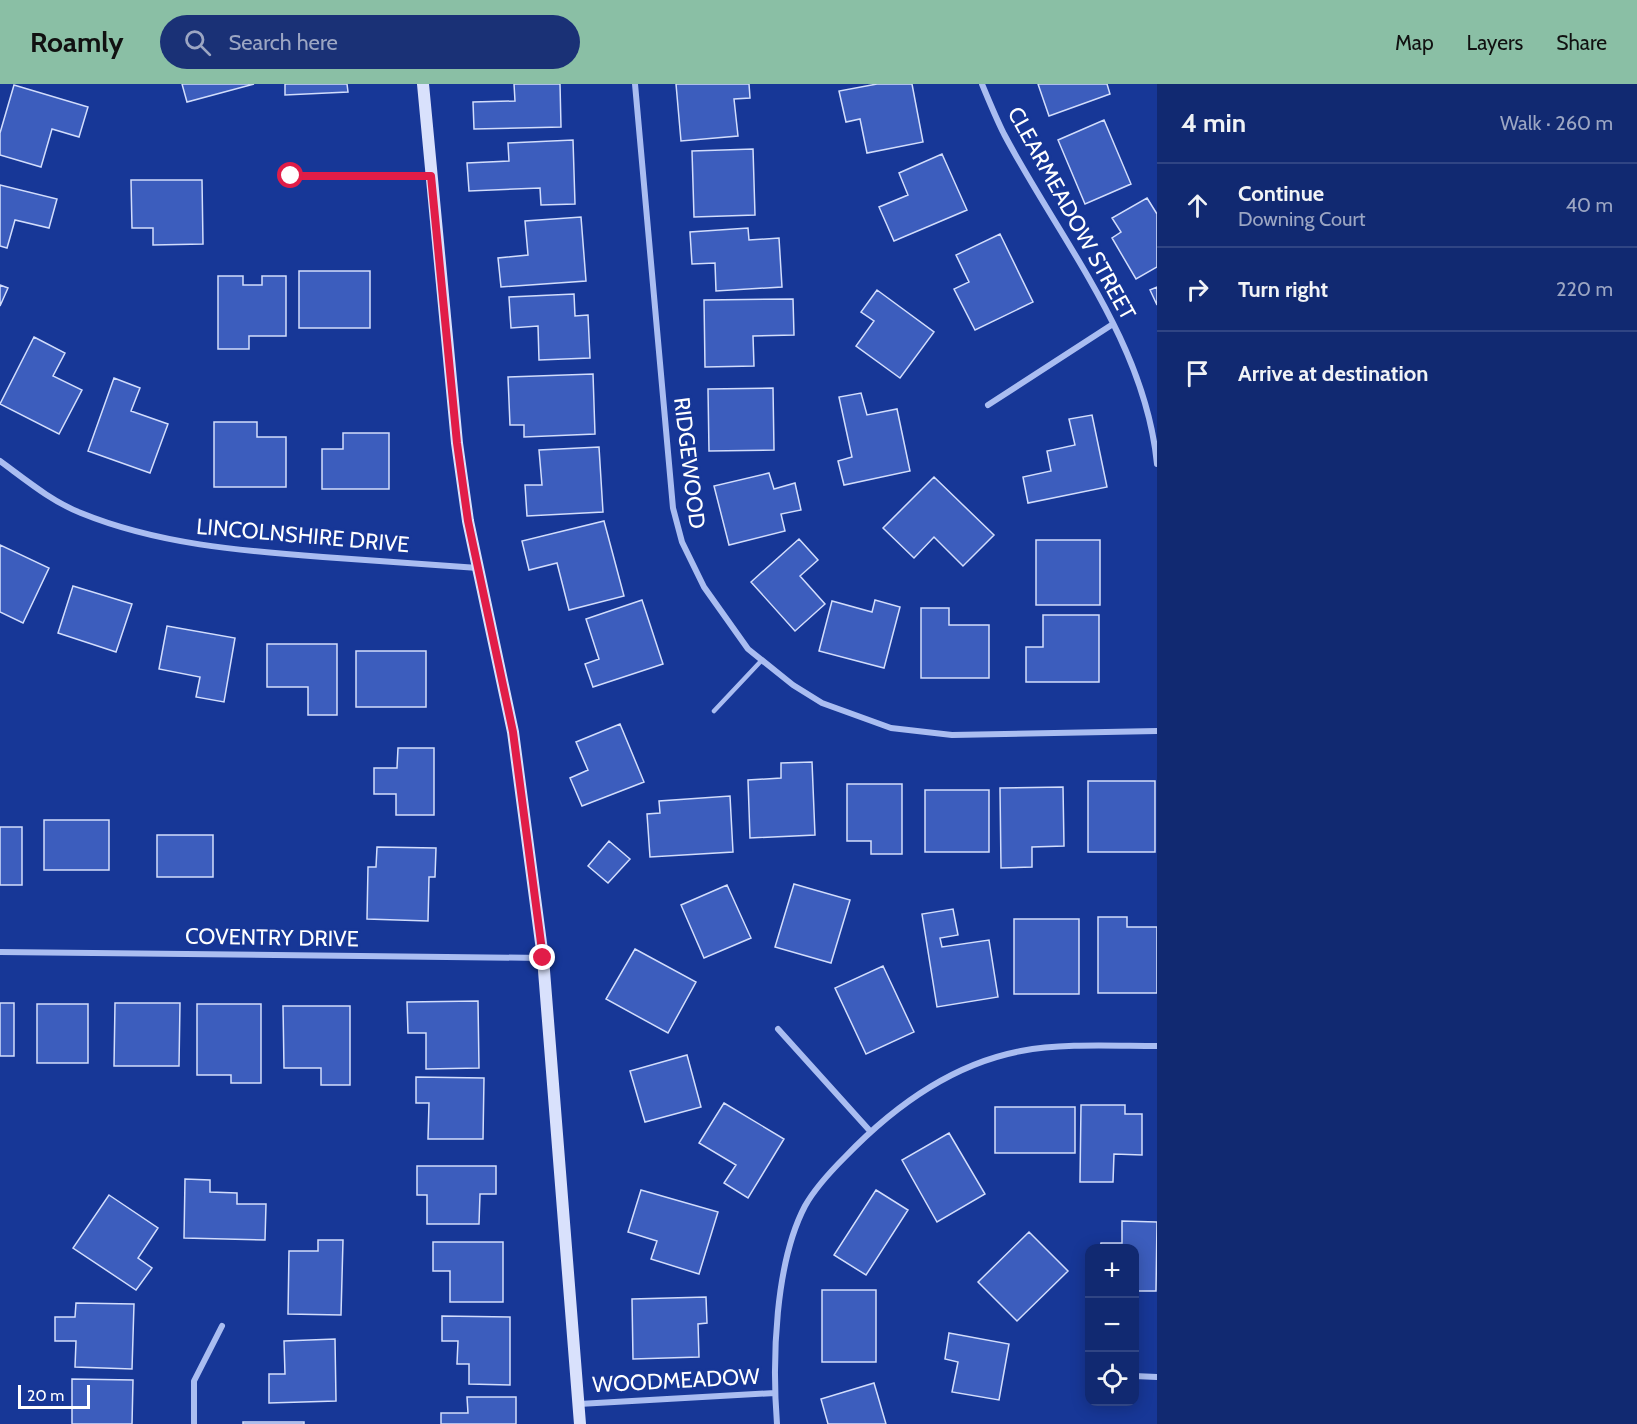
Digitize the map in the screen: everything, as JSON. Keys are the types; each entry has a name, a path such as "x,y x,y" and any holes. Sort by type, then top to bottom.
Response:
{"street":[{"path":"423,84 457,443 468,521 513,732 543,958 580,1424"},
{"name":"RIDGEWOOD","path":"635,84 673,508 682,542 704,587 748,649 793,685 822,703 891,728 952,735 1157,731"},
{"name":"CLEARMEADOW STREET","path":"982,84 1003,133 1122,339 1148,409 1157,464"},
{"path":"291,176 431,176"},
{"path":"988,405 1113,324"},
{"name":"LINCOLNSHIRE DRIVE","path":"0,461 49,496 80,513 118,526 177,540 238,551 478,568"},
{"name":"COVENTRY DRIVE","path":"0,952 543,958"},
{"path":"778,1029 870,1131"},
{"path":"777,1424 775,1393 780,1291 789,1248 805,1206 828,1175 870,1131 914,1096 970,1066 1021,1051 1079,1046 1157,1046"},
{"path":"194,1424 194,1381 222,1326"},
{"path":"1139,1376 1157,1377"},
{"name":"WOODMEADOW","path":"579,1404 775,1393"}],"lane":[{"path":"714,711 762,660"}],"building":[{"path":"182,84 254,84 187,102"},
{"path":"285,84 347,84 348,92 285,95"},
{"path":"514,84 560,84 561,127 474,129 473,102 515,101"},
{"path":"676,84 749,84 750,98 734,99 738,136 681,141"},
{"path":"877,84 912,84 923,142 867,153 860,119 846,122 839,91"},
{"path":"1038,84 1107,84 1110,94 1049,116"},
{"path":"14,85 88,107 79,137 52,129 41,167 0,155 0,133"},
{"path":"1104,120 1131,184 1085,204 1058,140"},
{"path":"573,140 575,204 541,205 540,188 469,191 467,163 509,161 508,143"},
{"path":"753,149 755,215 694,217 692,151"},
{"path":"942,154 967,210 894,241 879,207 908,195 899,173"},
{"path":"131,180 202,180 203,244 153,245 153,228 132,228"},
{"path":"0,185 57,199 49,228 15,220 7,248 0,246"},
{"path":"1147,198 1157,214 1157,267 1136,279 1112,238 1121,232 1112,218"},
{"path":"581,217 586,281 501,287 498,258 528,255 525,221"},
{"path":"748,228 749,240 779,238 782,287 716,291 715,263 692,264 690,232"},
{"path":"1000,234 1033,302 975,330 954,289 969,282 956,255"},
{"path":"299,271 370,271 370,328 299,328"},
{"path":"218,276 243,276 243,285 262,285 262,276 286,276 286,336 249,336 249,349 218,349"},
{"path":"0,285 8,288 0,306"},
{"path":"1157,287 1157,305 1150,290"},
{"path":"877,290 934,332 900,378 856,346 874,321 861,312"},
{"path":"574,294 575,316 588,315 590,358 539,360 538,326 511,328 509,297"},
{"path":"793,299 794,335 753,336 754,366 705,367 704,300"},
{"path":"34,337 65,353 53,376 82,390 59,434 0,404"},
{"path":"593,374 595,434 524,437 524,425 510,425 508,377"},
{"path":"114,378 140,388 131,411 168,424 150,473 88,451"},
{"path":"773,388 774,450 709,451 708,389"},
{"path":"861,393 867,415 897,409 910,471 844,485 838,461 852,457 839,397"},
{"path":"1092,415 1107,487 1028,503 1023,477 1051,471 1047,451 1075,445 1069,419"},
{"path":"214,422 257,422 257,437 286,437 286,487 214,487"},
{"path":"343,433 389,433 389,489 322,489 322,449 343,449"},
{"path":"599,447 603,512 527,516 525,485 542,485 539,450"},
{"path":"769,473 774,489 795,483 801,510 781,514 785,531 729,545 714,486"},
{"path":"934,477 994,535 963,566 934,537 914,558 883,528"},
{"path":"604,521 624,596 569,610 557,563 529,570 522,541"},
{"path":"799,539 818,560 800,576 825,604 795,631 751,582"},
{"path":"1036,540 1100,540 1100,605 1036,605"},
{"path":"0,545 49,568 23,623 0,612"},
{"path":"73,586 132,604 116,652 58,633"},
{"path":"642,600 663,664 593,687 585,664 599,659 586,619"},
{"path":"875,600 900,607 884,668 819,651 832,601 872,612"},
{"path":"921,608 949,608 949,625 989,625 989,678 921,678"},
{"path":"1043,615 1099,615 1099,682 1026,682 1026,647 1043,647"},
{"path":"167,626 235,638 224,702 196,697 200,677 159,669"},
{"path":"267,644 337,644 337,715 308,715 308,687 267,687"},
{"path":"356,651 426,651 426,707 356,707"},
{"path":"620,724 644,782 582,806 570,778 588,770 576,742"},
{"path":"398,748 434,748 434,815 396,815 396,794 374,794 374,768 397,768"},
{"path":"812,762 815,835 750,838 748,780 781,778 781,763"},
{"path":"1088,781 1155,781 1155,852 1088,852"},
{"path":"847,784 902,784 902,854 871,854 871,841 847,841"},
{"path":"1063,787 1064,846 1032,847 1032,867 1001,868 1000,788"},
{"path":"925,790 989,790 989,852 925,852"},
{"path":"730,796 733,852 650,857 647,814 660,813 659,801"},
{"path":"44,820 109,820 109,870 44,870"},
{"path":"0,827 22,827 22,885 0,885"},
{"path":"157,835 213,835 213,877 157,877"},
{"path":"609,841 630,859 608,883 588,866"},
{"path":"377,847 436,848 435,877 429,877 428,921 367,919 368,867 376,867"},
{"path":"794,884 850,900 831,963 775,947"},
{"path":"727,885 751,938 704,958 681,905"},
{"path":"953,909 958,935 940,938 942,947 989,940 998,997 937,1007 922,914"},
{"path":"1098,917 1127,917 1127,927 1157,927 1157,993 1098,993"},
{"path":"1014,919 1079,919 1079,994 1014,994"},
{"path":"635,949 696,982 668,1033 606,999"},
{"path":"883,966 914,1032 866,1054 835,988"},
{"path":"478,1001 479,1068 426,1069 426,1033 408,1033 407,1002"},
{"path":"0,1003 14,1003 14,1056 0,1056"},
{"path":"115,1003 180,1003 179,1066 114,1066"},
{"path":"37,1004 88,1004 88,1063 37,1063"},
{"path":"197,1004 261,1004 261,1083 231,1083 231,1075 197,1075"},
{"path":"283,1006 350,1006 350,1085 321,1085 321,1068 284,1068"},
{"path":"687,1055 701,1107 645,1122 630,1071"},
{"path":"416,1077 484,1078 483,1139 428,1139 429,1103 416,1103"},
{"path":"724,1103 784,1139 748,1198 724,1183 736,1165 699,1143"},
{"path":"1081,1105 1125,1105 1125,1114 1142,1114 1142,1155 1114,1154 1113,1182 1080,1182"},
{"path":"995,1107 1075,1107 1075,1153 995,1153"},
{"path":"949,1133 985,1194 937,1222 902,1160"},
{"path":"417,1166 496,1166 496,1194 480,1194 479,1224 427,1224 427,1195 417,1195"},
{"path":"185,1179 210,1180 210,1192 237,1193 237,1204 266,1204 265,1240 184,1238"},
{"path":"641,1190 718,1212 699,1274 651,1259 657,1241 628,1232"},
{"path":"876,1190 908,1210 866,1275 834,1255"},
{"path":"109,1195 158,1228 138,1258 152,1268 136,1290 73,1248"},
{"path":"1122,1221 1157,1222 1156,1291 1139,1291 1139,1244 1101,1244 1122,1243"},
{"path":"1029,1232 1068,1271 1017,1321 978,1282"},
{"path":"318,1240 343,1240 341,1315 288,1314 289,1251 318,1251"},
{"path":"433,1242 503,1242 503,1302 450,1302 450,1271 433,1271"},
{"path":"822,1290 876,1290 876,1362 822,1362"},
{"path":"706,1297 707,1323 698,1324 699,1357 633,1359 632,1299"},
{"path":"76,1303 134,1304 132,1369 75,1367 76,1341 55,1341 55,1317 75,1317"},
{"path":"442,1316 510,1317 510,1385 469,1384 469,1364 457,1364 458,1341 442,1341"},
{"path":"949,1333 1009,1344 999,1400 952,1392 958,1362 945,1359"},
{"path":"335,1339 336,1401 269,1403 269,1374 285,1374 284,1341"},
{"path":"72,1379 133,1380 132,1424 72,1424"},
{"path":"874,1383 886,1424 828,1424 821,1399"},
{"path":"467,1397 516,1397 516,1424 441,1424 441,1413 468,1413"},
{"path":"243,1422 304,1422 304,1424 243,1424"}],"route":[{"path":"291,176 431,176 457,443 468,521 513,732 543,958"}]}
